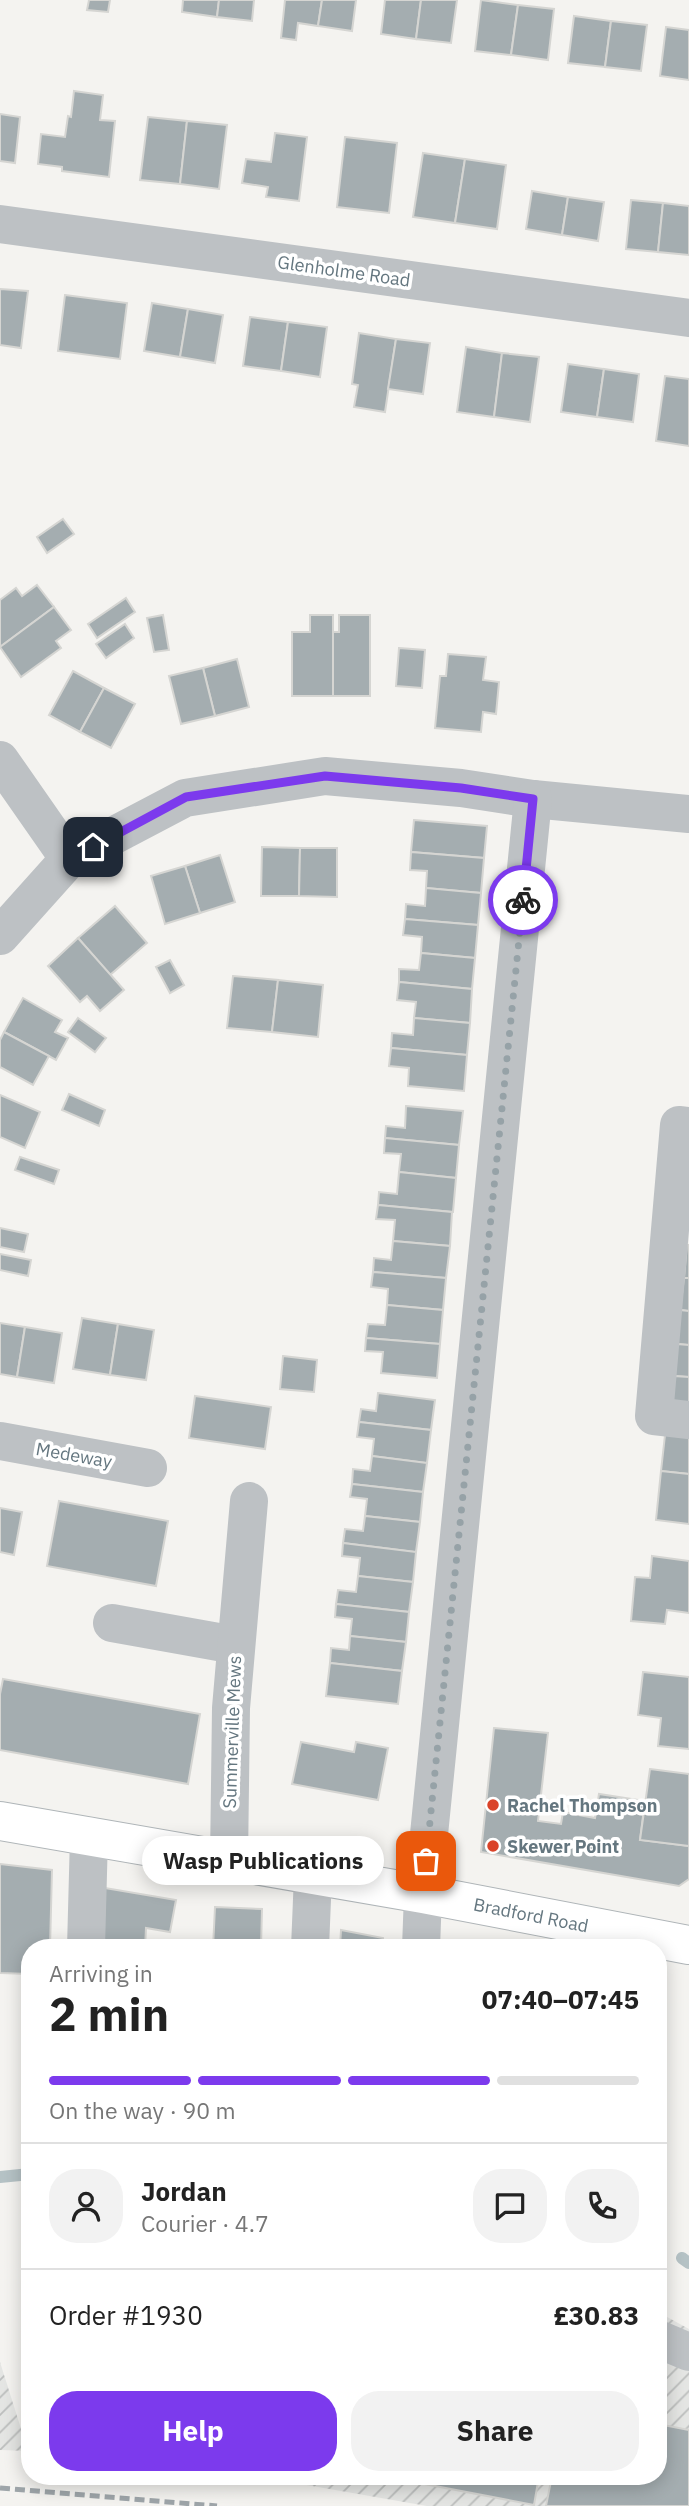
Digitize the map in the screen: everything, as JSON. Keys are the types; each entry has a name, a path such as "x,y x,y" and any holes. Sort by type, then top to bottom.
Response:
{"main road":[{"name":"Bradford Road","path":"0,1821 313,1875 657,1939"},
{"name":"Bradford Road","path":"667,1941 689,1945"}],"street":[{"name":"Glenholme Road","path":"0,224 689,318"},
{"path":"0,760 69,859"},
{"path":"0,936 69,859 186,797 325,776 461,788 533,799 689,814"},
{"path":"421,1939 423,1895 533,799"},
{"path":"689,1126 679,1125 654,1416 689,1420"},
{"name":"Medeway","path":"0,1441 148,1468"},
{"name":"Summerville Mews","path":"229,1861 231,1708 249,1501"},
{"name":"Summerville Mews","path":"112,1623 235,1645"},
{"path":"86,1939 89,1836"},
{"path":"310,1939 313,1875"},
{"path":"667,2342 689,2351"}],"shaded area":[{"path":"667,2317 689,2329 689,2506 427,2506 307,2485 667,2485"},
{"path":"0,2362 21,2429 21,2451 0,2450"}],"building":[{"path":"89,0 110,0 108,12 87,10"},
{"path":"183,0 219,0 217,17 182,12"},
{"path":"219,0 254,0 252,21 217,17"},
{"path":"285,0 322,0 318,26 298,23 296,40 281,38"},
{"path":"322,0 356,0 352,31 318,26"},
{"path":"385,0 421,0 416,39 381,34"},
{"path":"421,0 457,0 451,43 416,39"},
{"path":"481,0 518,5 511,55 475,51"},
{"path":"518,5 554,9 548,60 511,55"},
{"path":"574,16 611,21 605,67 568,63"},
{"path":"611,21 647,25 641,71 605,67"},
{"path":"666,27 689,30 689,80 660,76"},
{"path":"74,91 103,95 100,120 115,121 109,177 62,171 62,167 38,164 41,134 65,137"},
{"path":"0,114 20,117 15,163 0,161"},
{"path":"148,117 187,121 180,184 140,180"},
{"path":"187,121 227,125 219,189 180,184"},
{"path":"275,133 307,137 299,201 266,197 268,187 242,183 246,159 271,162"},
{"path":"345,137 397,143 389,213 337,207"},
{"path":"423,153 465,159 455,223 413,217"},
{"path":"465,159 506,165 497,229 455,223"},
{"path":"532,191 568,197 562,235 526,229"},
{"path":"568,197 604,202 598,241 562,235"},
{"path":"631,200 663,203 658,252 626,249"},
{"path":"663,203 689,206 689,255 658,252"},
{"path":"0,289 28,291 21,348 0,345"},
{"path":"65,295 127,303 120,359 58,351"},
{"path":"152,303 188,309 180,357 144,351"},
{"path":"188,309 223,315 215,363 180,357"},
{"path":"250,317 288,322 281,371 243,366"},
{"path":"288,322 327,327 320,377 281,371"},
{"path":"359,333 396,339 385,412 354,407 358,385 352,384"},
{"path":"396,339 430,343 423,394 388,389"},
{"path":"466,347 502,353 494,417 457,412"},
{"path":"502,353 539,357 530,422 494,417"},
{"path":"568,364 604,369 597,417 561,412"},
{"path":"604,369 639,374 633,422 597,417"},
{"path":"665,376 689,379 689,446 656,441"},
{"path":"63,519 74,534 47,553 37,537"},
{"path":"37,585 54,607 0,647 0,600 16,588 22,596"},
{"path":"126,598 135,612 97,638 88,624"},
{"path":"54,607 71,630 56,641 61,648 21,677 0,647"},
{"path":"163,615 169,650 154,652 147,618"},
{"path":"310,615 333,615 333,696 292,696 292,632 310,632"},
{"path":"339,615 370,615 370,696 333,696 333,632 339,632"},
{"path":"125,624 134,638 106,658 96,644"},
{"path":"399,648 425,650 422,688 396,686"},
{"path":"448,654 486,657 483,680 499,682 496,714 483,712 481,732 435,728 440,676 446,676"},
{"path":"237,659 249,707 215,716 203,668"},
{"path":"203,668 215,716 181,724 169,676"},
{"path":"73,671 104,688 80,732 49,715"},
{"path":"104,688 135,704 111,748 80,732"},
{"path":"414,820 487,826 484,858 411,852"},
{"path":"262,847 300,848 299,896 261,896"},
{"path":"300,848 337,848 337,897 299,896"},
{"path":"411,852 484,858 481,893 426,888 427,871 410,870"},
{"path":"220,855 235,902 200,913 185,866"},
{"path":"185,866 200,913 165,924 151,876"},
{"path":"426,888 481,893 478,925 405,919 406,904 425,906"},
{"path":"115,906 147,943 110,975 78,938"},
{"path":"405,919 478,925 475,958 421,953 422,937 403,935"},
{"path":"78,938 124,990 100,1011 87,996 80,1002 48,966"},
{"path":"421,953 475,958 472,989 399,982 399,969 419,970"},
{"path":"170,960 184,985 170,993 156,967"},
{"path":"233,976 278,980 272,1032 227,1028"},
{"path":"278,980 323,985 318,1037 272,1032"},
{"path":"399,982 472,989 470,1023 414,1018 416,1002 397,1000"},
{"path":"23,998 62,1020 55,1032 68,1038 56,1060 4,1032"},
{"path":"78,1018 106,1038 95,1052 68,1032"},
{"path":"414,1018 470,1023 467,1055 391,1048 392,1033 413,1035"},
{"path":"4,1032 49,1056 33,1085 0,1067 0,1040"},
{"path":"391,1048 467,1055 464,1091 408,1086 409,1068 389,1066"},
{"path":"69,1094 105,1110 99,1126 62,1110"},
{"path":"0,1095 40,1112 25,1148 0,1137"},
{"path":"406,1106 463,1111 459,1145 385,1138 386,1126 405,1128"},
{"path":"385,1138 459,1145 456,1178 399,1172 401,1154 384,1153"},
{"path":"20,1157 59,1170 54,1184 15,1170"},
{"path":"399,1172 456,1178 453,1212 378,1205 379,1192 397,1194"},
{"path":"378,1205 452,1212 450,1246 393,1241 395,1220 376,1219"},
{"path":"0,1228 28,1234 24,1252 0,1247"},
{"path":"393,1241 450,1246 446,1278 373,1272 374,1258 391,1260"},
{"path":"687,1245 689,1278 684,1278"},
{"path":"0,1254 31,1260 28,1276 0,1270"},
{"path":"373,1272 446,1278 443,1310 387,1305 388,1289 371,1287"},
{"path":"684,1278 689,1278 689,1311 680,1310"},
{"path":"387,1305 443,1310 440,1344 366,1338 368,1324 385,1325"},
{"path":"680,1310 689,1311 689,1345 677,1344"},
{"path":"82,1318 118,1324 110,1375 73,1369"},
{"path":"0,1323 25,1327 17,1377 0,1374"},
{"path":"118,1324 154,1330 146,1380 110,1375"},
{"path":"25,1327 62,1333 54,1383 17,1377"},
{"path":"366,1338 440,1344 437,1378 381,1373 383,1352 365,1351"},
{"path":"677,1344 689,1345 689,1377 674,1376"},
{"path":"283,1356 317,1360 314,1392 280,1389"},
{"path":"674,1376 689,1377 689,1410 671,1408"},
{"path":"378,1393 435,1400 431,1430 359,1422 361,1409 376,1411"},
{"path":"195,1396 271,1407 265,1449 189,1438"},
{"path":"359,1422 431,1430 427,1463 372,1456 374,1439 357,1437"},
{"path":"666,1426 689,1428 689,1474 661,1471"},
{"path":"372,1456 427,1463 423,1492 352,1484 353,1469 370,1471"},
{"path":"661,1471 689,1474 689,1524 656,1520"},
{"path":"352,1484 423,1492 420,1522 365,1516 367,1499 350,1497"},
{"path":"59,1501 168,1521 156,1586 47,1566"},
{"path":"0,1508 22,1512 14,1555 0,1552"},
{"path":"365,1516 420,1522 416,1552 343,1543 345,1529 363,1531"},
{"path":"343,1543 416,1552 413,1582 358,1576 360,1558 342,1556"},
{"path":"652,1556 689,1561 689,1613 667,1610 665,1624 631,1621 635,1577 650,1578"},
{"path":"358,1576 413,1582 409,1612 336,1604 338,1590 356,1592"},
{"path":"336,1604 409,1612 406,1642 350,1636 352,1619 335,1617"},
{"path":"350,1636 406,1642 402,1671 330,1663 331,1648 349,1650"},
{"path":"330,1663 402,1671 398,1704 326,1696"},
{"path":"643,1672 689,1677 689,1749 658,1746 661,1718 638,1715"},
{"path":"3,1679 200,1714 188,1784 0,1750 0,1694"},
{"path":"494,1728 548,1733 538,1821 561,1824 563,1812 595,1818 599,1794 645,1801 640,1840 689,1846 689,1879 679,1886 481,1852"},
{"path":"301,1742 354,1752 356,1742 388,1748 378,1800 292,1784"},
{"path":"650,1769 689,1774 689,1846 640,1840"},
{"path":"0,1864 52,1870 50,1939 21,1939 21,1974 0,1973"},
{"path":"105,1888 176,1900 170,1932 146,1928 145,1939 103,1939"},
{"path":"215,1907 262,1909 261,1939 213,1939"},
{"path":"341,1930 383,1938 383,1939 340,1939"},
{"path":"667,2426 689,2430 689,2506 546,2506 550,2485 667,2485"},
{"path":"430,2485 537,2485 534,2505"}],"waterway":[{"path":"0,2177 21,2175"},
{"path":"682,2258 689,2263"}],"railway":[{"path":"0,2488 217,2506"}],"way so far":[{"path":"426,1861 523,900"}],"place":[{"name":"Rachel Thompson","path":"493,1805"},
{"name":"Skewer Point","path":"493,1846"},
{"name":"Wasp Publications","path":"426,1861"}],"route":[{"path":"93,847 186,797 325,776 461,788 533,799 523,900"}]}
